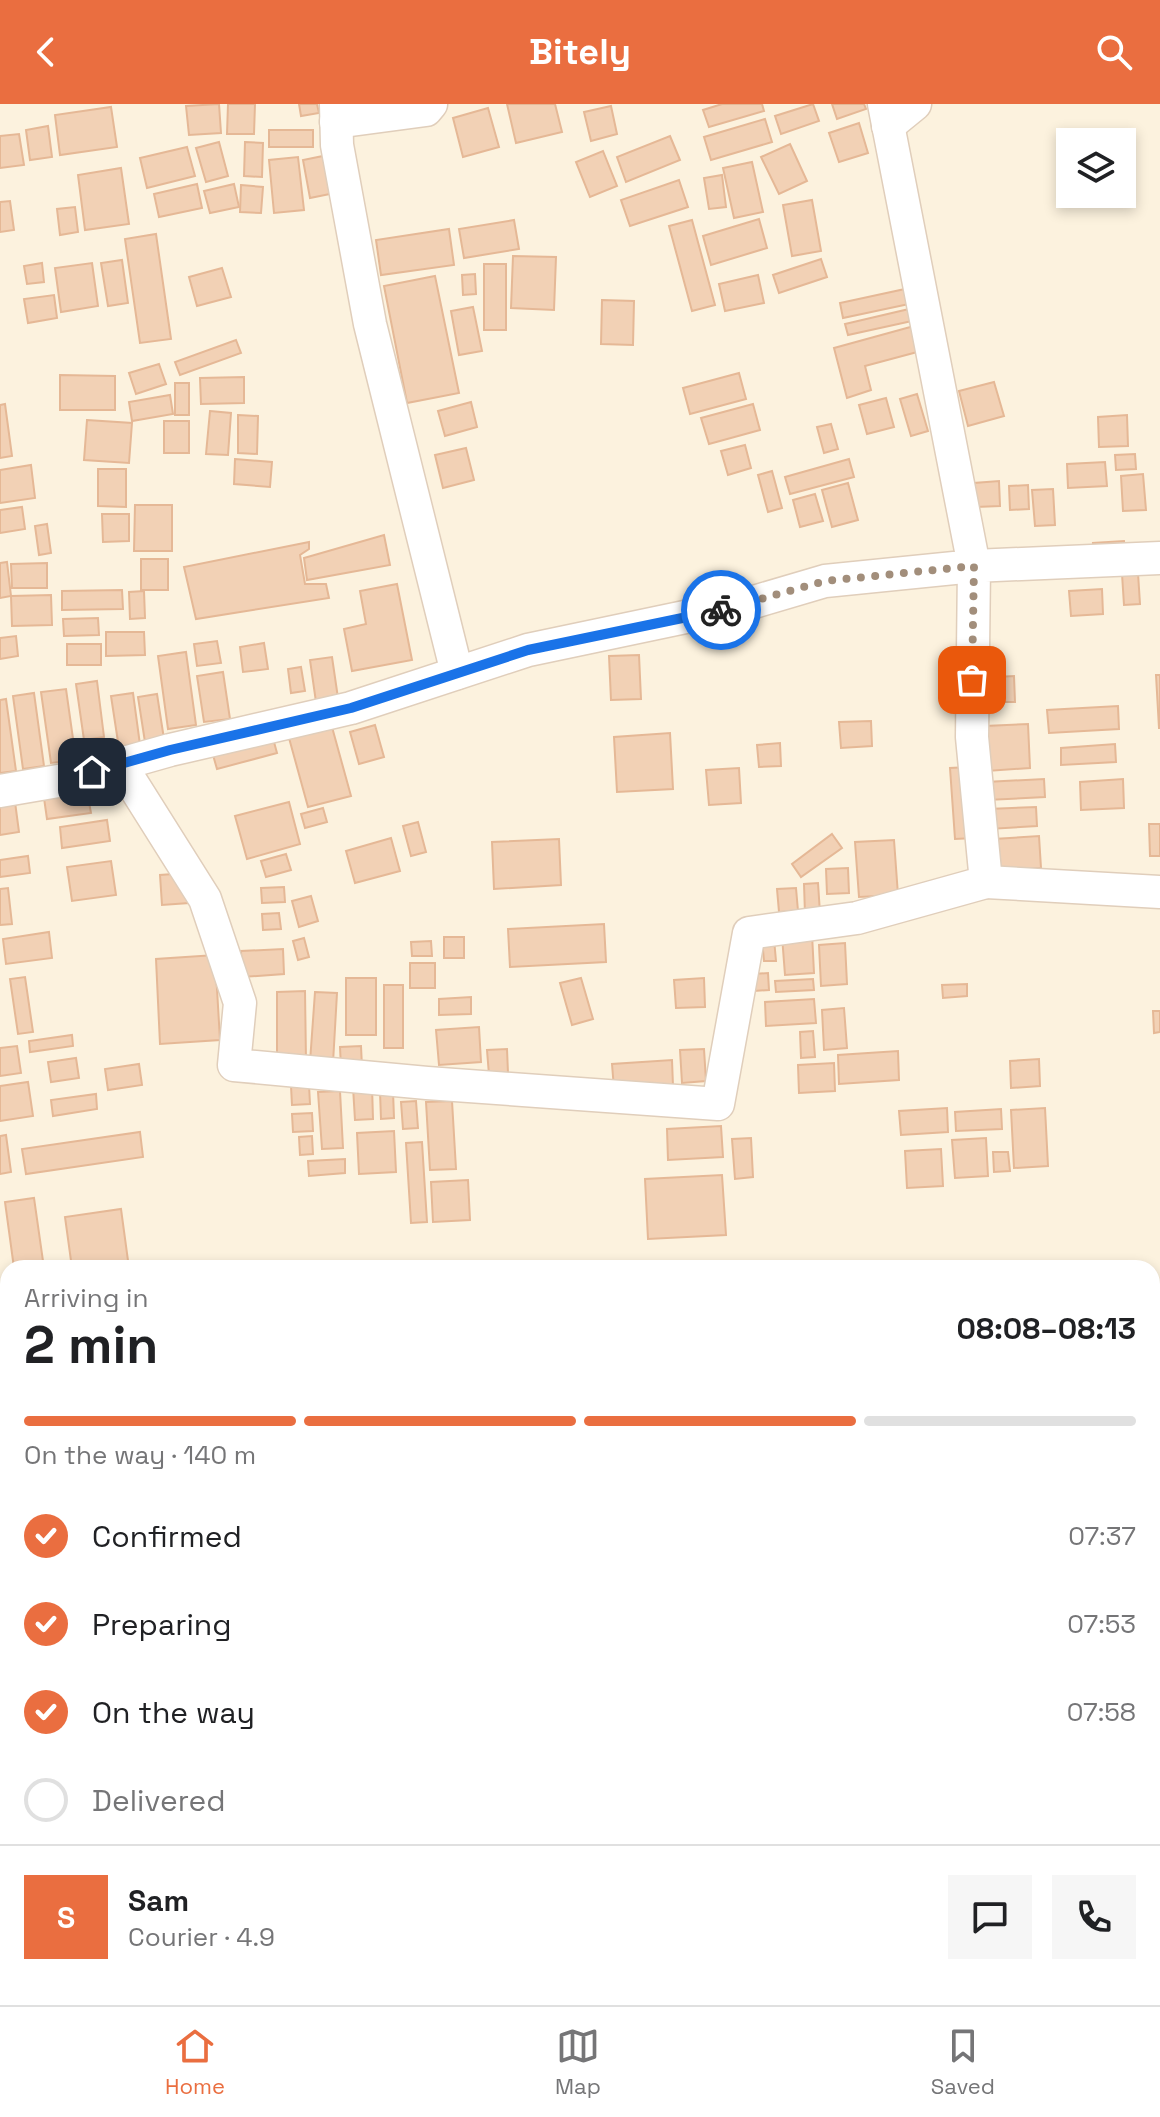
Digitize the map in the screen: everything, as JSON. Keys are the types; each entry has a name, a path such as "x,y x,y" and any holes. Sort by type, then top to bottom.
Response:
{"street":[{"path":"431,104 426,110 336,113 337,145 370,324 457,673"},
{"path":"915,104 886,115 974,566 972,737 986,882"},
{"path":"0,791 64,780 170,750 351,708 528,650 747,604 825,581 974,566 1160,558"},
{"path":"120,764 205,899 240,1003 234,1065 427,1083 718,1104 749,933 857,918 986,882 1160,892"}],"building":[{"path":"219,104 221,133 189,135 186,106"},
{"path":"228,104 255,104 254,134 227,134"},
{"path":"299,104 317,104 319,113 301,116"},
{"path":"507,104 555,104 562,132 516,143"},
{"path":"722,104 762,104 764,111 709,127 703,110"},
{"path":"813,104 819,121 781,134 775,116"},
{"path":"832,104 864,104 866,109 837,119"},
{"path":"611,106 617,134 591,141 584,112"},
{"path":"111,107 117,147 60,155 55,115"},
{"path":"488,108 499,147 463,157 453,118"},
{"path":"765,119 772,142 711,160 704,137"},
{"path":"859,123 868,153 839,162 829,133"},
{"path":"48,126 52,157 30,160 26,130"},
{"path":"269,130 313,130 313,147 269,147"},
{"path":"19,134 24,165 0,168 0,136"},
{"path":"670,136 680,160 626,182 617,157"},
{"path":"219,142 228,176 206,182 196,148"},
{"path":"245,142 263,143 262,177 244,176"},
{"path":"790,144 807,181 779,194 761,157"},
{"path":"187,147 195,176 147,188 140,158"},
{"path":"603,151 617,186 590,197 576,162"},
{"path":"323,156 330,194 310,198 303,160"},
{"path":"298,157 304,210 274,213 269,160"},
{"path":"752,162 763,212 734,218 723,168"},
{"path":"121,168 129,224 85,230 78,175"},
{"path":"722,175 726,207 709,209 704,178"},
{"path":"679,180 688,207 630,226 621,200"},
{"path":"197,184 202,208 159,217 154,194"},
{"path":"234,184 239,207 210,213 204,191"},
{"path":"241,185 263,187 261,213 240,212"},
{"path":"812,200 821,251 792,256 783,205"},
{"path":"10,201 14,230 0,232 0,202"},
{"path":"75,207 78,232 60,235 57,209"},
{"path":"759,219 767,248 711,265 703,236"},
{"path":"514,220 519,249 464,258 459,229"},
{"path":"692,220 715,305 692,311 669,226"},
{"path":"449,229 454,265 381,275 376,240"},
{"path":"156,234 171,339 140,343 125,239"},
{"path":"513,256 556,257 554,310 511,308"},
{"path":"821,259 827,277 779,293 773,275"},
{"path":"122,260 128,303 108,306 101,263"},
{"path":"42,263 44,282 27,284 24,266"},
{"path":"92,263 98,306 61,312 55,268"},
{"path":"484,264 506,264 506,330 484,330"},
{"path":"222,268 231,297 197,306 189,277"},
{"path":"475,274 476,294 463,295 462,275"},
{"path":"758,275 764,303 725,311 719,284"},
{"path":"435,276 459,393 407,403 384,286"},
{"path":"905,289 909,304 843,318 840,303"},
{"path":"54,295 57,318 28,323 24,299"},
{"path":"602,300 634,301 633,345 601,344"},
{"path":"473,307 482,351 459,355 451,311"},
{"path":"909,309 912,321 848,335 845,324"},
{"path":"914,326 921,351 865,366 871,390 847,398 834,348"},
{"path":"236,340 241,353 180,375 175,362"},
{"path":"159,364 166,384 136,394 129,373"},
{"path":"739,373 746,399 690,414 683,388"},
{"path":"60,375 115,376 115,410 60,410"},
{"path":"244,377 244,403 201,404 200,378"},
{"path":"994,382 1004,416 968,426 959,391"},
{"path":"175,383 189,383 189,415 175,415"},
{"path":"917,394 928,431 911,436 900,399"},
{"path":"170,395 173,414 132,421 129,402"},
{"path":"886,398 894,427 867,434 859,405"},
{"path":"471,402 477,427 445,436 438,411"},
{"path":"5,404 12,456 0,458 0,405"},
{"path":"753,404 760,430 709,444 701,418"},
{"path":"210,411 231,413 228,455 206,454"},
{"path":"238,415 258,416 257,454 238,453"},
{"path":"1127,415 1128,446 1099,447 1098,417"},
{"path":"87,420 132,423 129,463 84,460"},
{"path":"164,421 189,421 189,453 164,453"},
{"path":"831,424 838,449 824,453 817,427"},
{"path":"745,445 751,468 728,475 721,451"},
{"path":"466,448 474,480 443,488 435,455"},
{"path":"1135,454 1136,469 1116,470 1115,455"},
{"path":"235,459 272,462 270,487 234,484"},
{"path":"849,459 854,477 790,494 785,477"},
{"path":"1105,462 1107,486 1068,488 1067,464"},
{"path":"31,465 35,498 0,503 0,470"},
{"path":"98,469 126,469 126,507 98,506"},
{"path":"772,471 782,508 768,512 758,475"},
{"path":"1143,474 1146,510 1123,511 1121,476"},
{"path":"999,481 1000,506 976,507 974,483"},
{"path":"848,483 858,520 832,527 822,490"},
{"path":"1028,485 1029,509 1010,510 1009,486"},
{"path":"1053,489 1055,525 1035,526 1032,490"},
{"path":"815,494 823,521 800,527 793,500"},
{"path":"135,505 172,505 172,551 134,551"},
{"path":"22,507 25,529 0,533 0,510"},
{"path":"102,514 129,514 129,541 103,542"},
{"path":"47,524 51,553 39,555 35,526"},
{"path":"384,535 390,565 307,580 304,558"},
{"path":"1124,541 1125,550 1094,552 1093,543"},
{"path":"309,542 309,549 300,555 305,584 326,584 329,598 196,619 184,567"},
{"path":"141,559 168,559 168,590 141,590"},
{"path":"7,562 11,596 0,598 0,563"},
{"path":"47,563 47,588 12,588 11,564"},
{"path":"1138,573 1140,604 1124,605 1122,574"},
{"path":"397,584 412,660 352,671 344,629 366,624 360,591"},
{"path":"1102,589 1103,614 1071,616 1069,591"},
{"path":"122,590 123,609 62,610 62,591"},
{"path":"144,591 145,618 130,619 129,592"},
{"path":"51,595 52,625 12,626 11,596"},
{"path":"98,618 99,635 64,636 63,619"},
{"path":"106,632 144,632 145,655 106,656"},
{"path":"16,636 18,656 0,659 0,638"},
{"path":"217,641 221,663 197,666 194,644"},
{"path":"264,643 268,669 243,672 240,647"},
{"path":"67,644 101,644 101,665 67,665"},
{"path":"186,652 196,725 168,729 158,656"},
{"path":"639,655 641,699 611,700 609,656"},
{"path":"332,657 338,698 316,702 310,660"},
{"path":"301,667 305,691 291,693 288,669"},
{"path":"223,672 230,719 204,722 197,676"},
{"path":"1156,675 1160,675 1160,728 1159,728"},
{"path":"1014,676 1015,702 998,702 997,677"},
{"path":"97,681 104,737 84,740 76,684"},
{"path":"66,689 76,760 51,763 41,692"},
{"path":"34,693 44,766 23,769 13,696"},
{"path":"133,693 141,752 120,755 111,696"},
{"path":"157,694 164,739 145,742 138,697"},
{"path":"6,699 16,771 0,773 0,700"},
{"path":"1118,706 1119,729 1049,733 1047,710"},
{"path":"871,721 872,746 841,748 839,722"},
{"path":"1028,724 1030,768 987,771 985,726"},
{"path":"375,725 384,757 359,764 350,732"},
{"path":"332,727 351,796 308,807 289,738"},
{"path":"271,731 277,753 217,769 211,748"},
{"path":"670,733 673,789 617,792 614,737"},
{"path":"780,743 781,766 759,767 757,745"},
{"path":"1115,744 1116,762 1061,765 1061,748"},
{"path":"104,745 107,760 89,762 87,747"},
{"path":"969,767 974,838 955,839 950,768"},
{"path":"739,768 741,803 709,805 706,770"},
{"path":"1044,779 1045,797 987,800 986,782"},
{"path":"1123,779 1124,808 1081,810 1080,782"},
{"path":"87,792 91,813 47,819 44,798"},
{"path":"15,802 19,832 0,835 0,804"},
{"path":"289,802 300,844 247,859 235,816"},
{"path":"1036,807 1037,826 989,829 988,809"},
{"path":"323,808 327,822 305,828 301,814"},
{"path":"107,820 110,841 62,848 60,827"},
{"path":"418,822 426,852 411,856 403,826"},
{"path":"1149,824 1160,824 1160,856 1150,856"},
{"path":"832,834 842,848 801,877 792,864"},
{"path":"1039,836 1041,868 996,870 994,839"},
{"path":"391,838 400,871 355,883 346,851"},
{"path":"559,839 561,885 494,889 492,842"},
{"path":"894,840 898,895 859,897 855,842"},
{"path":"286,854 291,870 266,877 261,861"},
{"path":"28,856 30,873 0,877 0,860"},
{"path":"111,861 116,895 72,901 67,867"},
{"path":"848,868 849,893 827,894 826,869"},
{"path":"187,873 189,903 162,905 160,875"},
{"path":"818,883 820,913 805,914 804,884"},
{"path":"284,887 285,902 262,903 261,888"},
{"path":"8,888 12,924 0,925 0,889"},
{"path":"796,888 798,911 779,912 777,889"},
{"path":"311,896 318,921 299,927 292,901"},
{"path":"279,913 281,929 263,930 262,914"},
{"path":"604,924 606,962 510,967 508,929"},
{"path":"49,932 52,958 6,964 3,939"},
{"path":"812,934 814,973 785,975 782,936"},
{"path":"444,937 464,937 464,958 444,958"},
{"path":"304,938 309,957 298,960 293,941"},
{"path":"762,939 774,939 776,961 764,961"},
{"path":"431,941 432,956 412,956 411,942"},
{"path":"845,943 847,984 821,986 819,945"},
{"path":"283,949 284,974 242,977 241,951"},
{"path":"215,955 220,1040 160,1044 156,959"},
{"path":"410,963 435,963 435,988 410,988"},
{"path":"768,973 769,990 754,991 753,974"},
{"path":"25,977 33,1032 18,1034 10,979"},
{"path":"346,978 376,978 376,1035 346,1035"},
{"path":"581,978 593,1019 572,1025 560,983"},
{"path":"704,978 705,1007 676,1008 674,980"},
{"path":"813,979 814,990 776,992 775,981"},
{"path":"967,984 967,996 943,998 942,985"},
{"path":"384,985 403,985 403,1048 384,1048"},
{"path":"305,991 306,1061 277,1061 277,992"},
{"path":"315,992 337,993 333,1063 310,1062"},
{"path":"471,997 471,1014 439,1015 439,999"},
{"path":"814,999 816,1023 766,1026 765,1002"},
{"path":"844,1008 847,1048 824,1050 822,1010"},
{"path":"1153,1011 1160,1011 1160,1032 1154,1033"},
{"path":"479,1027 481,1062 439,1065 436,1030"},
{"path":"813,1031 815,1057 801,1058 800,1032"},
{"path":"72,1035 73,1046 30,1052 29,1041"},
{"path":"17,1046 21,1073 0,1076 0,1048"},
{"path":"361,1046 362,1067 341,1068 340,1047"},
{"path":"507,1049 508,1073 489,1075 487,1050"},
{"path":"704,1049 706,1081 682,1083 680,1050"},
{"path":"898,1051 899,1080 839,1084 838,1055"},
{"path":"76,1058 79,1078 51,1082 48,1062"},
{"path":"1039,1059 1040,1086 1011,1088 1010,1061"},
{"path":"672,1060 673,1086 614,1089 612,1064"},
{"path":"834,1063 835,1091 799,1093 798,1065"},
{"path":"139,1064 142,1085 108,1090 105,1069"},
{"path":"28,1082 33,1116 0,1121 0,1086"},
{"path":"309,1085 310,1104 292,1105 291,1086"},
{"path":"372,1086 373,1119 355,1120 353,1087"},
{"path":"340,1091 343,1148 322,1149 318,1092"},
{"path":"393,1091 394,1118 381,1119 380,1092"},
{"path":"96,1094 97,1109 53,1116 51,1100"},
{"path":"416,1101 418,1128 403,1129 401,1102"},
{"path":"452,1101 456,1169 430,1170 426,1102"},
{"path":"947,1108 948,1132 901,1135 899,1111"},
{"path":"1045,1108 1048,1166 1014,1168 1011,1110"},
{"path":"1001,1109 1002,1129 956,1131 955,1112"},
{"path":"312,1113 313,1131 293,1132 292,1114"},
{"path":"721,1126 723,1157 668,1160 667,1129"},
{"path":"394,1131 396,1172 359,1174 357,1133"},
{"path":"140,1132 143,1157 26,1174 22,1149"},
{"path":"6,1135 11,1172 0,1174 0,1136"},
{"path":"312,1136 313,1154 300,1155 299,1137"},
{"path":"751,1138 753,1177 735,1179 732,1139"},
{"path":"986,1138 988,1176 955,1178 952,1140"},
{"path":"422,1142 427,1222 411,1223 406,1143"},
{"path":"941,1149 943,1186 907,1188 905,1151"},
{"path":"993,1152 1008,1152 1010,1171 994,1172"},
{"path":"345,1159 345,1173 309,1176 308,1161"},
{"path":"722,1175 726,1235 648,1239 645,1179"},
{"path":"468,1180 470,1220 433,1222 431,1182"},
{"path":"34,1198 43,1260 13,1260 5,1202"},
{"path":"121,1209 128,1260 71,1260 65,1217"}],"way so far":[{"path":"721,610 825,581 974,566 972,680"}],"route":[{"path":"92,772 170,750 351,708 528,650 721,610"}]}
